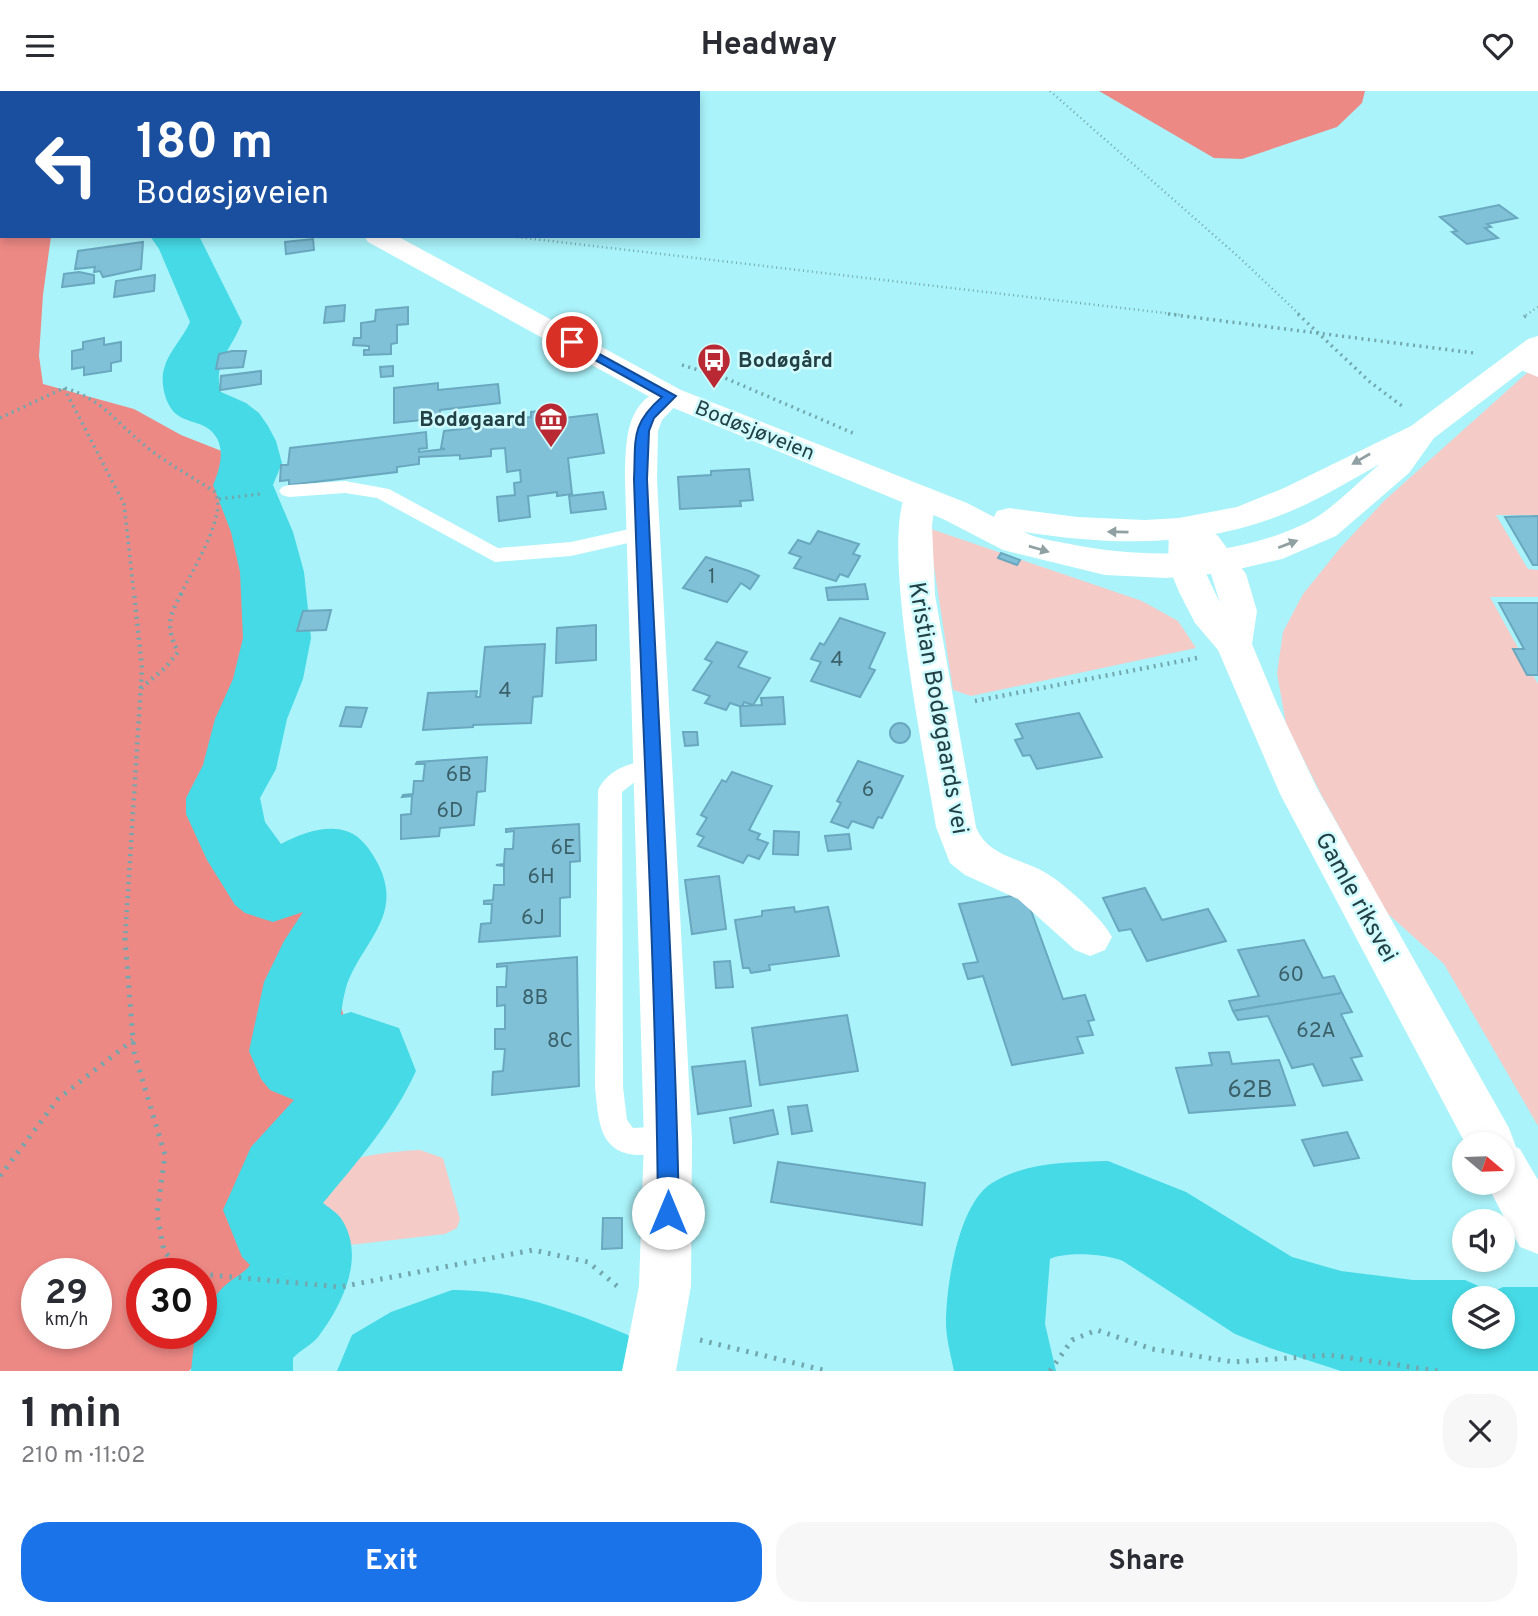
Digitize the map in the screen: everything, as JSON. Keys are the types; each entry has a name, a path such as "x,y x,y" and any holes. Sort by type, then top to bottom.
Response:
{"street":[{"name":"Bodøsjøveien","path":"381,238 671,380 1015,542 1063,555 1130,565 1185,565 1222,561"},
{"path":"1186,529 1244,516 1277,504 1376,451 1413,419 1532,357"},
{"path":"649,1371 658,1331 668,1237 668,1140 641,479 642,431 648,416 671,380"},
{"path":"1222,561 1270,551 1324,528 1398,466 1413,419"},
{"name":"Bodøsjøveien","path":"938,504 1104,532 1186,529"},
{"name":"Kristian Bodøgaards vei","path":"938,504 915,525 918,595 956,827 965,851 980,863 1032,886 1090,937"},
{"path":"1186,529 1207,542 1222,561 1233,585 1240,612 1237,651"},
{"name":"Gamle riksvei","path":"1186,529 1185,565 1208,614 1237,651 1300,794 1485,1132"},
{"path":"1516,1189 1538,1229"}],"lane":[{"path":"289,491 345,487 382,493 495,555 571,549 643,533"},
{"path":"652,770 632,771 619,778 610,790 610,1087 613,1125 627,1142 668,1140"}],"path":[{"path":"1050,91 1241,259 1370,382 1413,419"},
{"path":"525,238 1316,331 1475,353"},
{"path":"1517,322 1538,307"},
{"path":"1465,360 1480,348"},
{"path":"671,380 726,378 854,433"},
{"path":"0,418 65,388 82,393 112,413 143,444 215,492 219,499 217,520 169,618 171,637 178,652 166,667 141,689"},
{"path":"65,388 124,504 142,668 125,938 134,1052 165,1155 158,1214 164,1251 170,1258"},
{"path":"1410,401 1413,419"},
{"path":"1395,411 1413,419"},
{"path":"219,499 262,494"},
{"path":"936,709 1237,651"},
{"path":"0,1176 58,1099 133,1039"},
{"path":"217,1275 340,1287 533,1250 588,1262 626,1292 648,1329 827,1371"},
{"path":"1050,1371 1072,1339 1097,1330 1152,1349 1234,1362 1330,1355 1438,1371"}],"shaded area":[{"path":"1099,91 1365,91 1362,103 1337,127 1242,159 1214,158"},
{"path":"0,238 51,238 39,356 43,384 134,409 181,435 252,463 243,485 269,646 245,778 260,850 302,881 336,922 337,991 354,1054 303,1143 253,1210 264,1239 287,1267 217,1341 217,1258 126,1258 126,1349 210,1349 189,1371 0,1371"},
{"path":"1529,371 1538,375 1538,515 1496,515 1528,569 1538,570 1538,597 1490,597 1538,684 1538,1126 1444,964 1387,913 1321,794 1286,724 1277,673 1283,632 1303,594 1341,547 1385,500"},
{"path":"928,528 1142,601 1178,621 1196,648 971,696 953,690"},
{"path":"420,1150 443,1158 460,1219 457,1228 445,1234 341,1246 340,1231 315,1204 321,1176 343,1162 384,1153"}],"building":[{"path":"1499,205 1517,218 1487,224 1491,227 1485,228 1498,238 1467,244 1452,232 1457,231 1440,217"},
{"path":"313,239 314,250 286,254 285,242"},
{"path":"143,242 141,269 103,277 100,271 94,272 95,267 75,269 78,251"},
{"path":"79,272 94,275 94,283 62,287 64,274"},
{"path":"155,275 154,291 114,297 116,281"},
{"path":"345,305 344,321 324,323 326,307"},
{"path":"408,307 408,324 397,325 397,343 391,344 391,354 364,355 364,350 369,350 369,346 353,345 354,338 361,338 361,323 375,321 376,310"},
{"path":"104,338 104,345 121,342 121,361 111,363 111,371 84,375 84,367 72,369 72,351 83,349 83,342"},
{"path":"246,351 243,367 216,369 219,354"},
{"path":"393,366 393,376 381,377 380,367"},
{"path":"261,371 261,384 220,390 221,376"},
{"path":"438,383 438,390 498,384 500,403 440,410 440,418 394,423 394,388"},
{"path":"546,410 547,415 563,413 564,418 597,414 604,453 568,458 572,494 557,496 557,492 528,496 530,517 499,521 497,497 515,495 514,483 521,482 520,470 507,472 505,448 491,449 491,456 460,459 460,455 419,457 419,464 397,467 397,472 289,485 289,480 280,481 281,465 288,465 290,448 426,432 427,448 419,449 419,452 445,449 441,448 444,431 514,423 513,419 531,417 531,412"},
{"path":"749,469 753,500 740,501 741,506 680,509 678,477 711,475 711,471"},
{"path":"603,492 606,509 571,513 569,496"},
{"path":"1538,516 1538,565 1533,565 1505,517"},
{"path":"818,531 859,544 853,554 860,556 848,577 840,574 836,581 794,568 801,557 789,553 798,540 810,544"},
{"path":"1001,553 1020,560 1017,565 998,558"},
{"path":"706,557 759,576 750,589 741,583 727,602 683,588"},
{"path":"865,584 868,599 828,600 826,588"},
{"path":"1499,603 1538,603 1538,675 1527,675 1513,649 1524,649"},
{"path":"331,610 326,630 297,631 303,611"},
{"path":"840,618 885,633 869,668 875,670 860,697 811,681 821,662 811,659 820,643 824,645"},
{"path":"596,625 596,660 556,663 557,628"},
{"path":"717,642 747,652 738,667 770,678 753,705 744,702 742,707 730,703 726,710 705,703 710,696 693,690 712,662 705,659"},
{"path":"545,644 542,696 533,697 531,723 423,730 428,693 477,691 476,697 480,697 485,647"},
{"path":"783,697 785,724 741,726 740,706 762,705 761,698"},
{"path":"346,707 367,708 361,727 340,726"},
{"path":"1079,713 1102,757 1037,769 1030,755 1023,756 1015,740 1023,738 1016,724"},
{"path":"900,723 907,726 910,733 907,740 900,743 893,740 890,733 893,726"},
{"path":"683,732 697,732 698,745 685,746"},
{"path":"487,757 485,791 477,792 474,825 440,828 439,836 401,839 401,815 411,814 412,796 402,797 413,794 414,781 423,781 425,764 416,764 417,762"},
{"path":"858,761 903,776 882,818 878,817 873,828 852,821 848,828 831,822 841,803 837,801"},
{"path":"732,772 772,786 749,830 760,834 757,839 768,843 759,859 748,855 743,863 698,846 704,837 697,834 707,818 701,815 722,780 726,782"},
{"path":"579,824 580,861 570,862 570,897 560,898 560,936 479,942 481,924 491,923 492,904 484,904 484,901 493,900 494,885 504,885 504,866 496,865 504,864 505,849 513,849 514,831 506,832 506,829"},
{"path":"774,831 799,832 798,855 773,854"},
{"path":"849,834 851,849 828,851 825,836"},
{"path":"719,876 726,929 692,934 685,880"},
{"path":"1145,888 1162,920 1208,909 1226,941 1147,961 1131,929 1119,931 1103,898"},
{"path":"1025,894 1063,999 1085,995 1094,1020 1088,1021 1093,1035 1077,1037 1083,1053 1012,1065 983,976 968,979 963,964 978,962 959,904"},
{"path":"794,907 795,912 828,907 839,956 769,965 770,970 751,973 749,968 743,968 735,920 762,916 762,911"},
{"path":"1304,940 1323,978 1334,976 1342,993 1233,1011 1229,1001 1259,996 1238,950"},
{"path":"577,957 579,1086 492,1095 493,1072 503,1071 505,1049 495,1049 495,1029 505,1029 505,1005 497,1006 497,987 506,987 507,966 497,967 497,964"},
{"path":"730,961 733,987 716,988 714,962"},
{"path":"1342,993 1352,1012 1341,1014 1362,1056 1351,1058 1362,1080 1323,1086 1313,1064 1292,1068 1268,1016 1238,1020 1233,1011"},
{"path":"847,1015 858,1071 760,1085 752,1028"},
{"path":"1229,1052 1232,1064 1279,1060 1295,1105 1189,1113 1176,1068 1212,1065 1209,1053"},
{"path":"745,1061 751,1106 698,1114 692,1067"},
{"path":"807,1105 812,1131 792,1134 788,1107"},
{"path":"773,1110 778,1134 734,1143 730,1118"},
{"path":"1347,1132 1359,1158 1314,1166 1302,1140"},
{"path":"778,1162 925,1183 922,1225 771,1202"},
{"path":"603,1218 622,1218 622,1248 602,1249"}],"waterway":[{"path":"176,238 183,248 216,322 191,366 191,386 196,402 226,415 239,426 247,441 252,463 243,485 262,532 272,572 277,638 268,679 251,719 239,769 223,798 224,814 234,838 263,882 273,889 315,863 323,861 331,860 344,875 349,890 347,905 341,921 306,982 292,1051 301,1061 312,1066 351,1052 368,1056 372,1071 356,1095 284,1179 270,1210 275,1224 306,1251 303,1271 282,1304 260,1320 244,1343 242,1371"},
{"path":"1005,1371 995,1324 1004,1241 1024,1217 1058,1209 1108,1208 1153,1225 1270,1299 1341,1321 1413,1330 1452,1330"},
{"path":"1515,1337 1538,1337"},
{"path":"388,1371 435,1344 452,1340 484,1341 522,1349 592,1371"}],"place":[{"name":"Bodøgård","path":"714,390"},
{"name":"Bodøgaard","path":"551,449"}],"route":[{"path":"572,342 670,396 648,416 642,431 641,479 666,1041 668,1213"}]}
